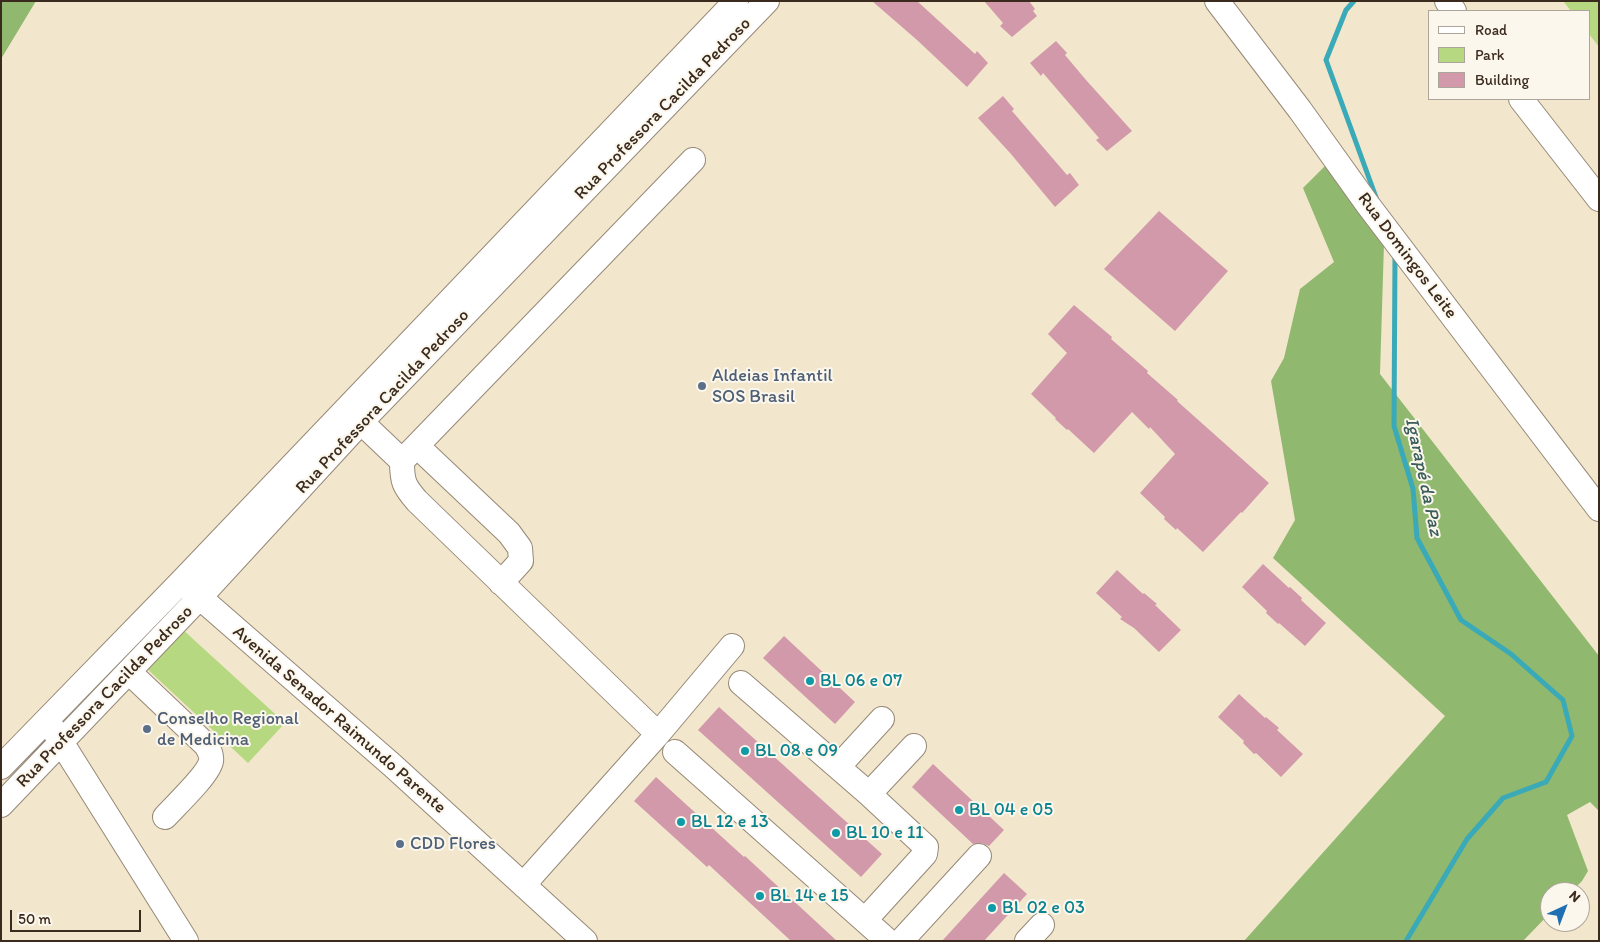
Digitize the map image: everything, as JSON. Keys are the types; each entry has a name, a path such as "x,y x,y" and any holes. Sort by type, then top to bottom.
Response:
{"street":[{"name":"Rua Professora Cacilda Pedroso","path":"1,766 181,582 736,1"},
{"name":"Rua Professora Cacilda Pedroso","path":"1,805 200,597 361,422 767,1"},
{"name":"Rua Domingos Leite","path":"1217,1 1300,110 1368,205 1599,509"},
{"path":"1522,100 1599,200"},
{"path":"658,734 417,501 402,479 410,454 692,160"},
{"path":"361,422 410,454 510,533 520,548 521,562 501,583"},
{"name":"Avenida Senador Raimundo Parente","path":"181,582 392,765 585,941"},
{"path":"524,885 658,734 732,646"},
{"path":"129,672 206,745 210,752 211,760 202,776 165,817"},
{"path":"741,683 925,845 924,854 865,920"},
{"path":"47,719 186,941"},
{"path":"838,767 882,719"},
{"path":"869,794 914,746"},
{"path":"675,752 888,941"},
{"path":"902,941 979,856"}],"green space":[{"path":"1,1 36,1 1,59"},
{"path":"1563,1 1599,1 1599,47 1590,35 1590,10 1570,10"},
{"path":"1325,166 1384,243 1380,374 1599,656 1599,811 1590,802 1567,815 1588,871 1581,882 1540,882 1540,923 1523,941 1244,941 1445,716 1273,558 1295,520 1271,381 1284,358 1300,289 1334,262 1303,188"},
{"path":"181,628 285,723 248,763 144,666"}],"building":[{"path":"872,1 917,1 975,54 977,51 988,63 967,87"},
{"path":"984,1 1029,1 1035,9 1033,11 1037,16 1012,37 1000,26 1003,23"},
{"path":"1056,41 1086,80 1132,131 1107,151 1096,140 1099,138 1043,73 1041,76 1030,63"},
{"path":"1003,96 1014,109 1012,111 1067,175 1070,173 1079,185 1055,207 978,118"},
{"path":"1159,211 1228,271 1175,331 1104,269"},
{"path":"1074,305 1112,337 1111,339 1148,371 1147,373 1177,401 1269,483 1203,552 1177,528 1176,530 1164,519 1165,517 1140,493 1175,454 1150,427 1149,429 1132,412 1094,453 1055,419 1031,394 1067,353 1048,334"},
{"path":"1263,564 1302,598 1301,600 1326,623 1305,646 1266,613 1267,611 1242,587"},
{"path":"1117,570 1157,604 1155,605 1181,630 1159,652 1134,628 1120,619 1122,617 1096,593"},
{"name":"BL 06 e 07","path":"784,636 855,702 835,724 763,658"},
{"path":"1239,694 1279,728 1277,730 1303,754 1281,777 1256,753 1254,754 1243,743 1244,741 1218,717"},
{"path":"719,707 882,854 861,877 698,730"},
{"name":"BL 04 e 05","path":"933,764 1004,830 989,846 982,843 973,844 912,787"},
{"path":"656,777 837,941 791,941 709,865 707,867 634,801"},
{"name":"BL 02 e 03","path":"1004,873 1027,894 984,941 942,941"}],"waterway":[{"name":"Igarapé da Paz","path":"1354,1 1346,10 1326,60 1377,200"},
{"name":"Igarapé da Paz","path":"1395,255 1394,426 1413,489 1417,538 1461,620 1511,654 1563,700 1572,736 1546,782 1503,798 1467,839 1406,941"}],"place":[{"name":"Aldeias Infantil SOS Brasil","path":"702,386"},
{"name":"BL 06 e 07","path":"810,681"},
{"name":"Conselho Regional de Medicina","path":"147,729"},
{"name":"BL 08 e 09","path":"745,751"},
{"name":"BL 04 e 05","path":"959,810"},
{"name":"BL 12 e 13","path":"681,822"},
{"name":"BL 10 e 11","path":"836,833"},
{"name":"CDD Flores","path":"400,844"},
{"name":"BL 14 e 15","path":"760,896"},
{"name":"BL 02 e 03","path":"992,908"}]}
